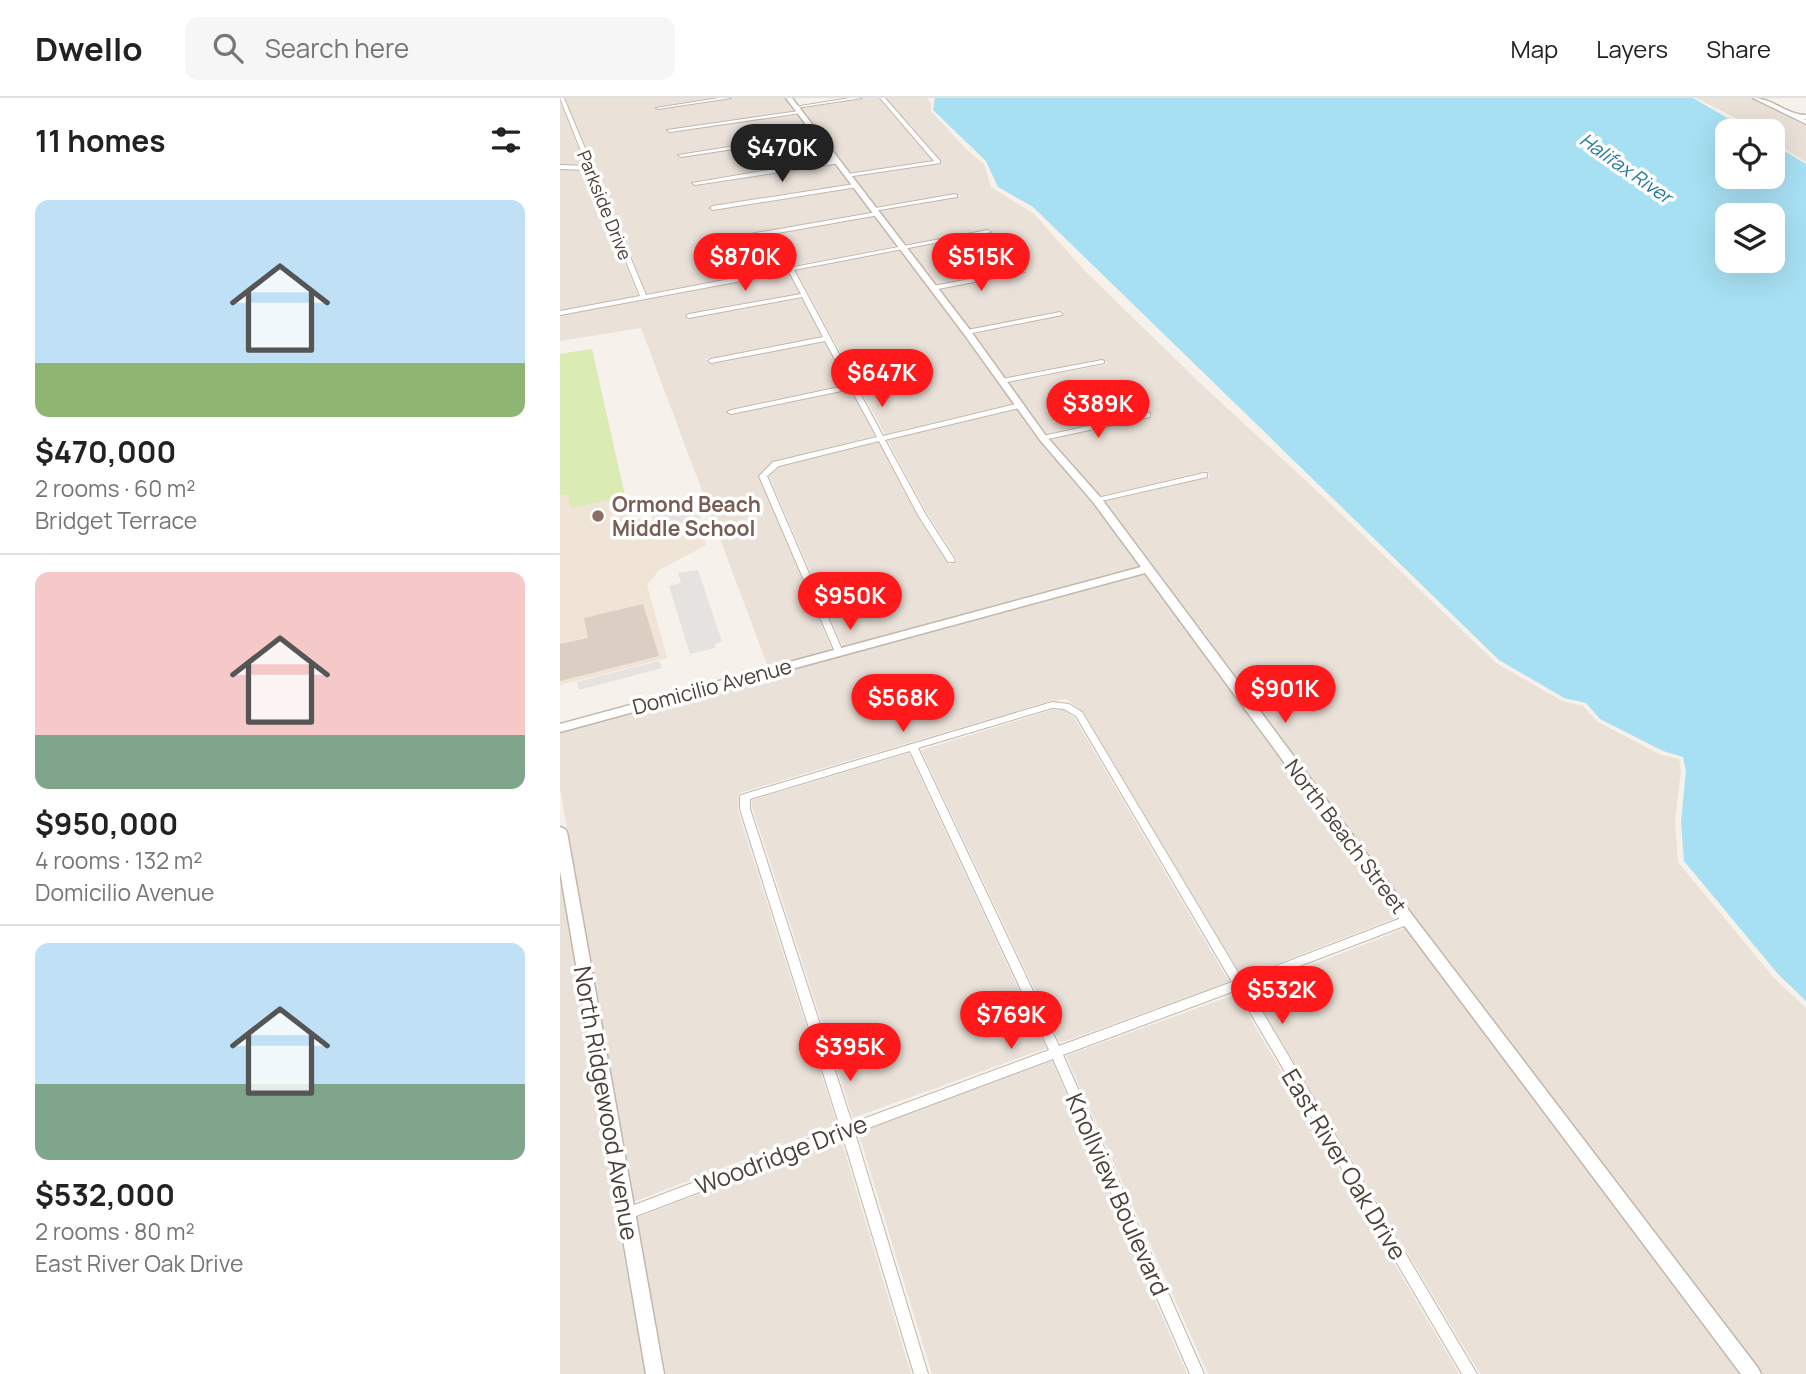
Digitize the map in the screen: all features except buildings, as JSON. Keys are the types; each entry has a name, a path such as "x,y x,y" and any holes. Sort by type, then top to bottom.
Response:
{"street":[{"name":"Parkside Drive","path":"562,98 643,297"},
{"path":"658,108 729,98"},
{"path":"670,131 794,106 860,98"},
{"path":"713,208 938,162 882,98"},
{"path":"1756,98 1806,119"},
{"name":"North Beach Street","path":"794,106 967,332 1043,438 1097,500 1408,920 1752,1374"},
{"path":"681,155 817,135"},
{"path":"695,183 836,161"},
{"path":"560,167 590,168"},
{"path":"733,239 956,196"},
{"path":"560,313 988,232"},
{"path":"791,270 922,515 951,561"},
{"path":"933,288 1023,271"},
{"path":"689,316 805,295"},
{"path":"967,332 1060,314"},
{"path":"711,361 828,338"},
{"path":"1002,381 1102,362"},
{"path":"731,412 854,386"},
{"path":"839,652 763,476 776,464 1020,405"},
{"path":"1043,438 1147,415"},
{"path":"1097,500 1204,475"},
{"name":"Domicilio Avenue","path":"560,728 1148,569"},
{"name":"East River Oak Drive","path":"913,747 1052,705 1066,706 1079,714 1470,1374"},
{"path":"913,747 746,797 745,808 847,1128 921,1374"},
{"name":"Knollview Boulevard","path":"913,747 1056,1052 1197,1374"},
{"name":"North Ridgewood Avenue","path":"560,832 655,1374"},
{"name":"Woodridge Drive","path":"626,1214 847,1128 1239,986 1408,920"}],"shaded area":[{"path":"565,98 721,98 655,107 656,109 737,98 785,98 795,111 666,132 797,113 812,135 678,156 814,137 831,158 691,184 835,164 851,185 710,207 710,210 853,188 872,214 729,238 729,241 874,216 896,246 647,294"},
{"path":"878,98 933,161 850,174 800,108"},
{"path":"885,98 927,98 931,111 967,150 984,164 991,187 1034,214 1085,271 1200,383 1496,663 1562,701 1583,706 1598,722 1661,755 1679,759 1681,770 1675,821 1678,862 1773,977 1806,1008 1806,1374 1763,1374 1410,912 1104,502 1210,477 1207,471 1099,496 1050,439 1153,417 1150,412 1046,434 1008,383 1107,364 1105,360 1005,378 973,333 1065,315 1063,311 970,329 939,289 1028,272 1026,269 936,285 906,248 992,233 991,230 904,245 877,210 959,197 958,194 875,207 852,177 942,163"},
{"path":"1696,98 1753,98 1806,123 1806,162 1785,149 1785,119 1737,119"},
{"path":"560,102 586,167 560,166"},
{"path":"560,169 587,169 638,296 560,311"},
{"path":"899,249 1014,404 885,434 796,271"},
{"path":"788,272 800,294 685,315 686,318 802,298 823,337 706,359 707,363 825,341 848,385 727,410 727,415 851,389 875,436 775,461 759,475 832,650 768,667 641,328 560,341 560,315"},
{"name":"Ormond Beach Middle School","path":"592,349 614,457 625,496 637,519 653,520 681,514 698,522 706,545 659,570 647,585 667,658 560,685 560,354"},
{"path":"1017,409 1141,567 843,647 769,476 778,466 878,441 917,516 949,565 958,561 927,513 887,439"},
{"path":"694,500 701,518 656,528 650,507"},
{"path":"698,570 722,642 715,644 715,648 690,654 669,586 681,583 678,573"},
{"path":"1146,574 1398,917 1242,977 1084,713 1066,699 1050,701 739,793 738,811 837,1124 633,1202 560,789 560,732"},
{"path":"659,661 662,668 579,690 577,682"},
{"path":"1052,710 1064,710 1074,717 1229,982 1060,1043 921,750"},
{"path":"909,753 1046,1048 853,1118 752,807 752,800"},
{"path":"560,876 618,1225 645,1374 560,1374"},
{"path":"1406,928 1742,1374 1480,1374 1250,989"},
{"path":"1236,994 1459,1374 1208,1374 1066,1056"},
{"path":"1052,1061 1187,1374 932,1374 858,1132"},
{"path":"841,1139 911,1374 666,1374 636,1218"}],"green space":[{"path":"592,349 625,496 571,508 568,494 560,495 560,354"}],"water":[{"name":"Halifax River","path":"935,98 1693,98 1729,119 1715,119 1715,189 1785,189 1785,151 1806,164 1806,1001 1778,974 1684,861 1681,822 1686,771 1683,757 1663,751 1600,719 1586,703 1564,698 1499,660 1033,207 998,187 986,161 933,110"}],"place":[{"name":"Ormond Beach Middle School","path":"598,516"}]}
